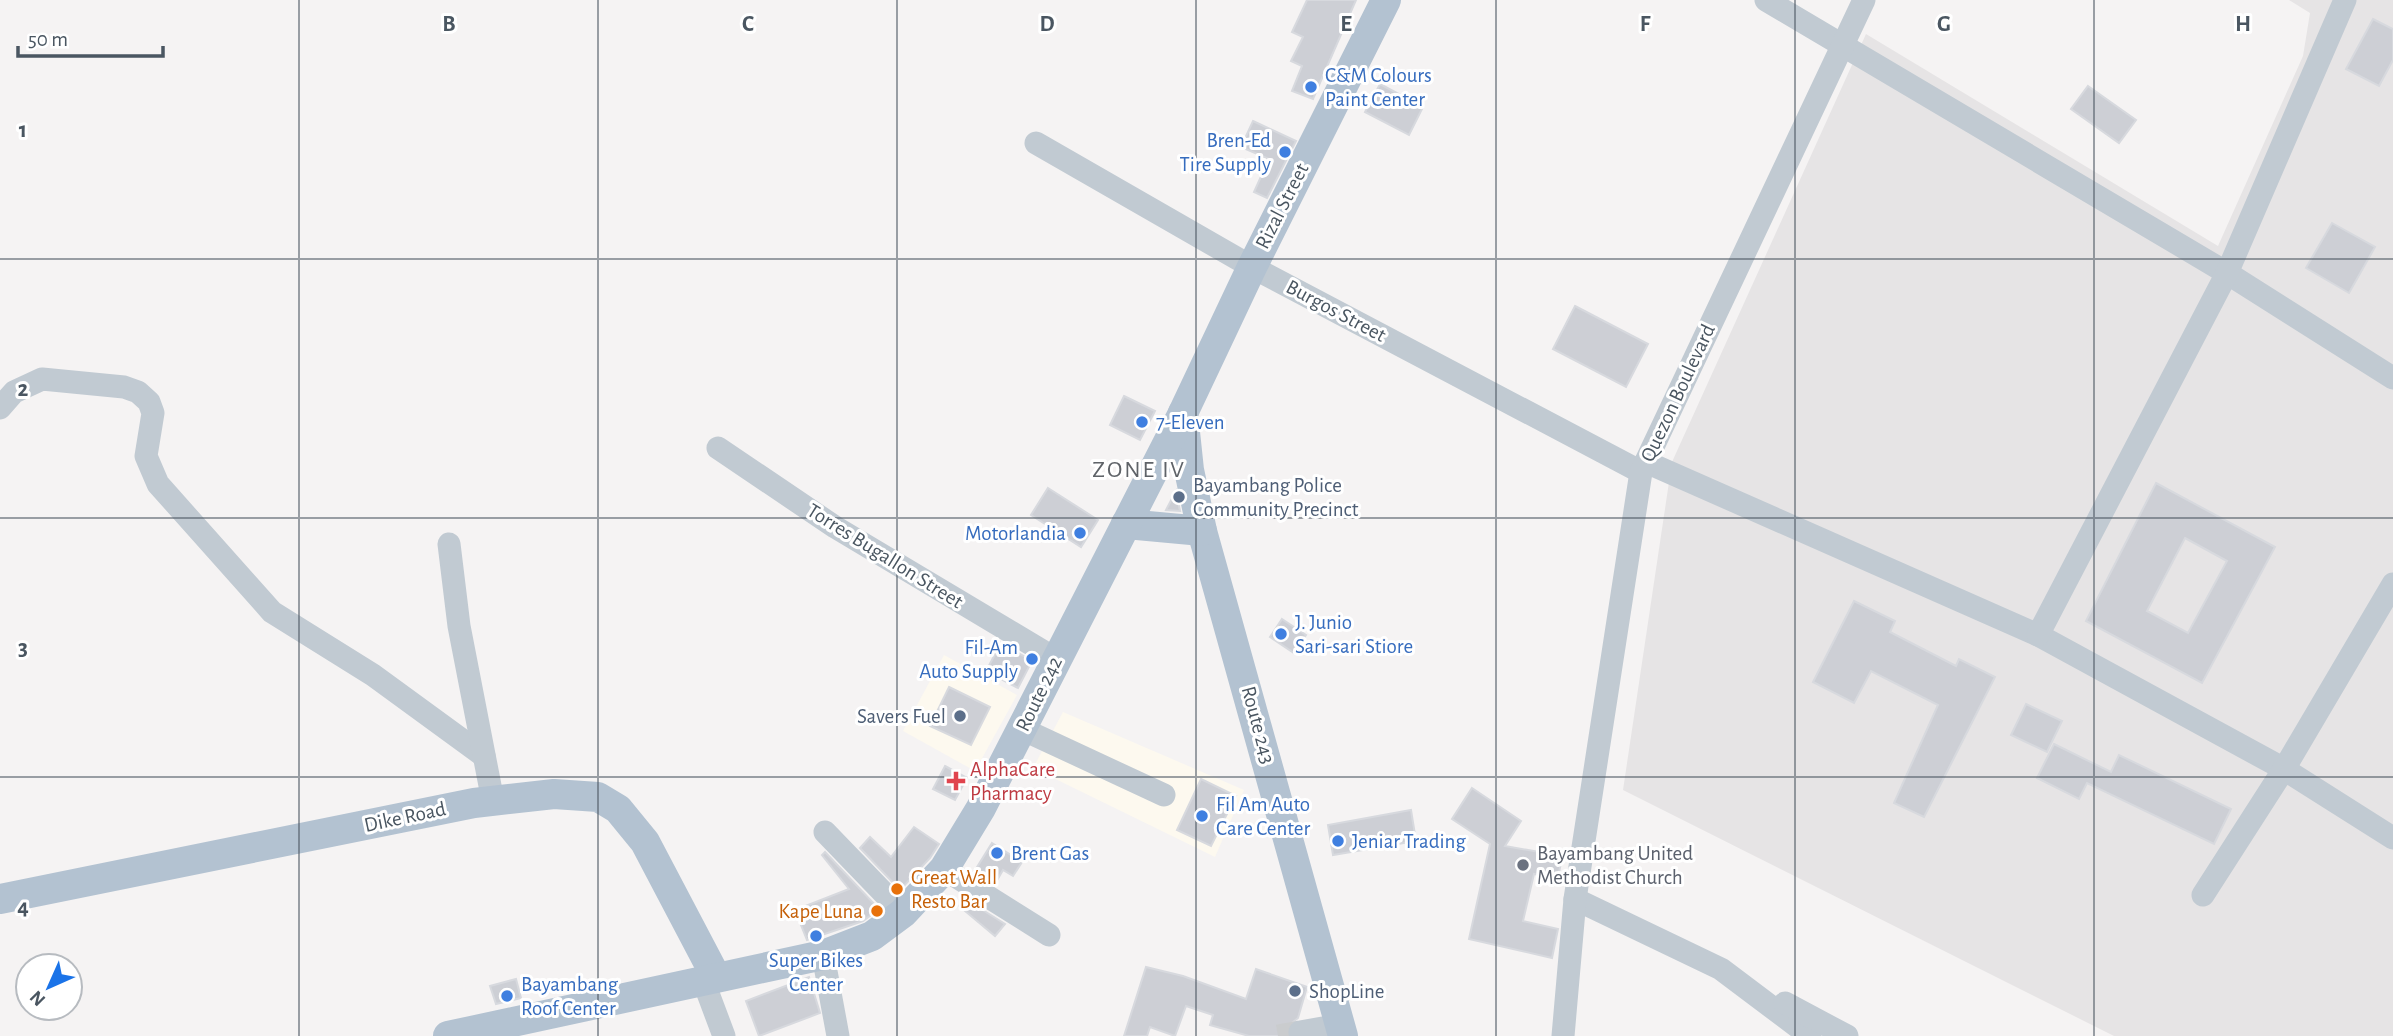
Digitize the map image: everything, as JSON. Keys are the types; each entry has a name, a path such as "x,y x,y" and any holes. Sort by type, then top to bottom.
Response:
{"main road":[{"name":"Rizal Street","path":"1182,413 1386,0"},
{"name":"Route 242","path":"448,1036 822,955 873,936 903,913 944,869 981,808 1182,413"},
{"name":"Route 243","path":"1182,413 1189,470 1202,531 1341,1030"},
{"path":"1126,524 1202,531"},
{"name":"Dike Road","path":"0,899 493,801 554,794 598,797 618,809 645,842 709,979"}],"street":[{"path":"1766,0 2227,273 2393,378"},
{"name":"Quezon Boulevard","path":"1563,1036 1575,899 1644,467 1864,0"},
{"path":"2038,635 2227,273 2345,0"},
{"name":"Burgos Street","path":"1036,143 1252,267 1644,467 2038,635 2284,769 2393,838"},
{"path":"0,408 15,392 42,379 124,387 138,392 149,402 153,413 146,456 158,484 272,612 373,675 484,756"},
{"name":"Torres Bugallon Street","path":"718,448 835,527 1056,659"},
{"path":"449,544 459,625 493,801"},
{"path":"2203,895 2284,769 2393,584"},
{"path":"1022,730 1164,795"},
{"path":"825,832 903,913"},
{"path":"944,869 1049,935"},
{"path":"1575,899 1721,969 1847,1036"},
{"path":"822,955 838,1036"},
{"path":"1721,969 1810,1036"},
{"path":"709,979 724,1036"},
{"path":"1300,1031 1341,1030"}],"shaded area":[{"path":"2289,0 2393,0 2393,1036 2114,1036 1623,790 1672,462 1866,34 2218,246 2303,56 2310,13"},
{"path":"944,655 1017,695 975,771 903,731"},
{"path":"1063,712 1244,790 1215,857 1033,768"}],"building":[{"path":"1307,0 1356,0 1313,99 1292,91 1302,66 1291,61 1303,37 1292,32"},
{"path":"2373,19 2393,29 2393,60 2379,86 2346,69"},
{"path":"1380,84 1423,107 1409,135 1365,112"},
{"path":"2088,86 2136,120 2119,143 2071,109"},
{"path":"1253,121 1296,141 1267,198 1254,192 1269,159 1241,147"},
{"path":"2332,223 2375,247 2349,293 2306,268"},
{"path":"1575,306 1648,344 1626,387 1553,349"},
{"path":"1124,396 1155,411 1140,440 1110,425"},
{"path":"2156,483 2275,547 2202,683 2086,621","holes":["2185,538 2227,561 2188,633 2147,611"]},
{"path":"1048,488 1098,520 1081,547 1031,515"},
{"path":"1176,491 1180,511 1166,510"},
{"path":"1854,601 1895,621 1890,632 1956,666 1959,659 1995,677 1924,817 1894,803 1938,705 1871,671 1854,703 1813,682"},
{"path":"1282,619 1306,635 1294,653 1270,637"},
{"path":"1001,643 1032,661 1018,688 986,671"},
{"name":"Savers Fuel","path":"949,687 990,707 971,745 930,726"},
{"path":"2026,704 2062,721 2047,752 2011,735"},
{"path":"2054,744 2111,772 2119,755 2231,809 2214,844 2087,783 2079,799 2037,778"},
{"path":"945,766 967,778 955,800 933,789"},
{"path":"1201,779 1236,796 1211,846 1177,830"},
{"name":"Bayambang United Methodist Church","path":"1472,788 1521,821 1505,846 1562,856 1558,879 1534,874 1523,921 1558,929 1552,958 1469,939 1490,844 1452,819"},
{"path":"1411,810 1416,841 1333,855 1328,825"},
{"path":"914,827 939,844 930,858 900,890 860,848 870,837 891,857"},
{"path":"992,843 1022,862 1013,876 1003,870 995,884 974,872"},
{"path":"825,852 879,909 863,921 807,940 795,910 849,889 822,855"},
{"path":"965,899 1005,924 995,936 959,906"},
{"path":"1146,967 1183,976 1246,999 1256,969 1307,987 1298,1018 1287,1027 1287,1036 1249,1036 1210,1025 1213,1015 1186,1006 1175,1036 1150,1027 1147,1036 1124,1036"},
{"path":"809,977 820,1013 759,1036 746,1001"},
{"path":"516,979 521,998 496,1004 490,986"}],"tunnel":[{"path":"1278,1036 1300,1032"}],"place":[{"name":"C&M Colours Paint Center","path":"1311,87"},
{"name":"Bren-Ed Tire Supply","path":"1285,152"},
{"name":"7-Eleven","path":"1142,422"},
{"name":"Bayambang Police Community Precinct","path":"1179,497"},
{"name":"Motorlandia","path":"1080,533"},
{"name":"J. Junio Sari-sari Stiore","path":"1281,634"},
{"name":"Fil-Am Auto Supply","path":"1032,659"},
{"name":"Savers Fuel","path":"960,716"},
{"name":"AlphaCare Pharmacy","path":"956,781"},
{"name":"Fil Am Auto Care Center","path":"1202,816"},
{"name":"Jeniar Trading","path":"1338,841"},
{"name":"Brent Gas","path":"997,853"},
{"name":"Bayambang United Methodist Church","path":"1523,865"},
{"name":"Great Wall Resto Bar","path":"897,889"},
{"name":"Kape Luna","path":"877,911"},
{"name":"Super Bikes Center","path":"816,936"},
{"name":"ShopLine","path":"1295,991"},
{"name":"Bayambang Roof Center","path":"507,996"}],"district":[{"name":"ZONE IV","path":"1139,470"}]}
